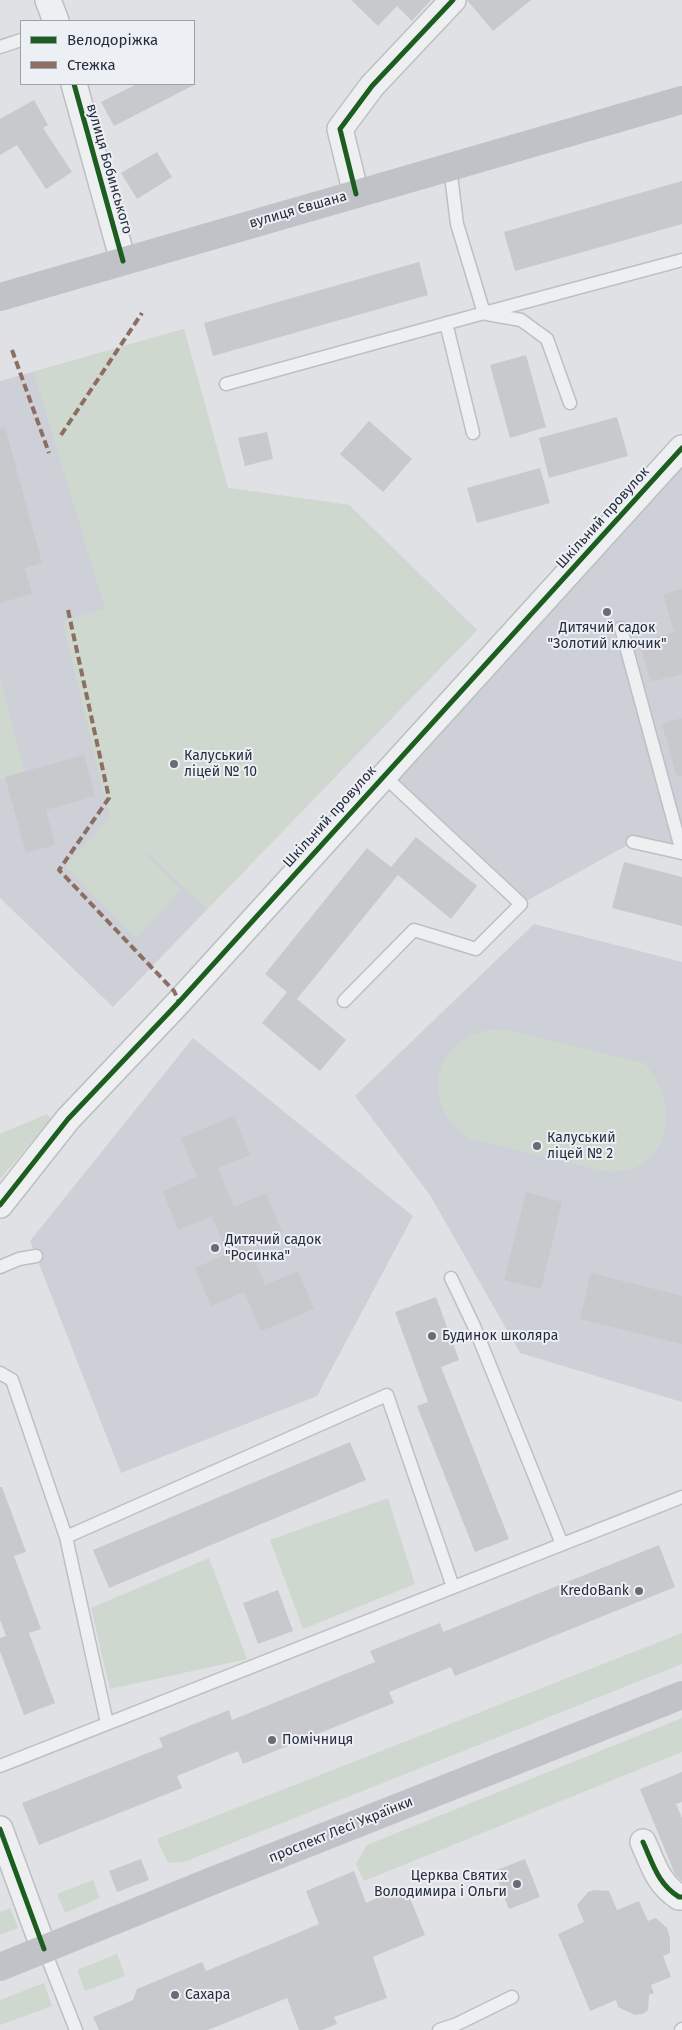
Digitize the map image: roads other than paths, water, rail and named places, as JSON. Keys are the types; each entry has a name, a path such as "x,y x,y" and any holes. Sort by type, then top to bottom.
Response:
{"main road":[{"name":"вулиця Євшана","path":"0,297 682,100"},
{"name":"проспект Лесі Українки","path":"0,1967 682,1695"}],"street":[{"path":"48,0 56,20"},
{"path":"356,194 340,129 372,86 453,0"},
{"name":"вулиця Бобинського","path":"74,85 123,261"},
{"name":"Шкільний провулок","path":"0,1205 68,1119 179,1002 682,448"},
{"path":"0,1829 44,1949"},
{"path":"644,1842 660,1881 670,1892 682,1897"}],"lane":[{"path":"0,48 20,40"},
{"path":"450,167 457,224 484,313"},
{"path":"226,384 682,260"},
{"path":"484,313 521,320 546,339 570,404"},
{"path":"446,323 473,433"},
{"path":"622,628 682,853 633,842"},
{"path":"344,1001 414,930 476,948 521,904 383,776"},
{"path":"0,1268 19,1258 36,1256"},
{"path":"451,1278 474,1326 562,1544"},
{"path":"0,1373 12,1380 66,1537 107,1723"},
{"path":"66,1537 387,1395 454,1587"},
{"path":"0,1766 682,1497"},
{"path":"44,1949 76,2030"},
{"path":"439,2030 457,2024 512,1997"}],"place":[{"name":"Дитячий садок \"Золотий ключик\"","path":"607,612"},
{"name":"Калуський ліцей № 10","path":"174,764"},
{"name":"Калуський ліцей № 2","path":"537,1146"},
{"name":"Дитячий садок \"Росинка\"","path":"215,1248"},
{"name":"Будинок школяра","path":"432,1336"},
{"name":"KredoBank","path":"639,1591"},
{"name":"Помічниця","path":"272,1740"},
{"name":"Церква Святих Володимира і Ольги","path":"517,1884"},
{"name":"Сахара","path":"175,1995"}]}
